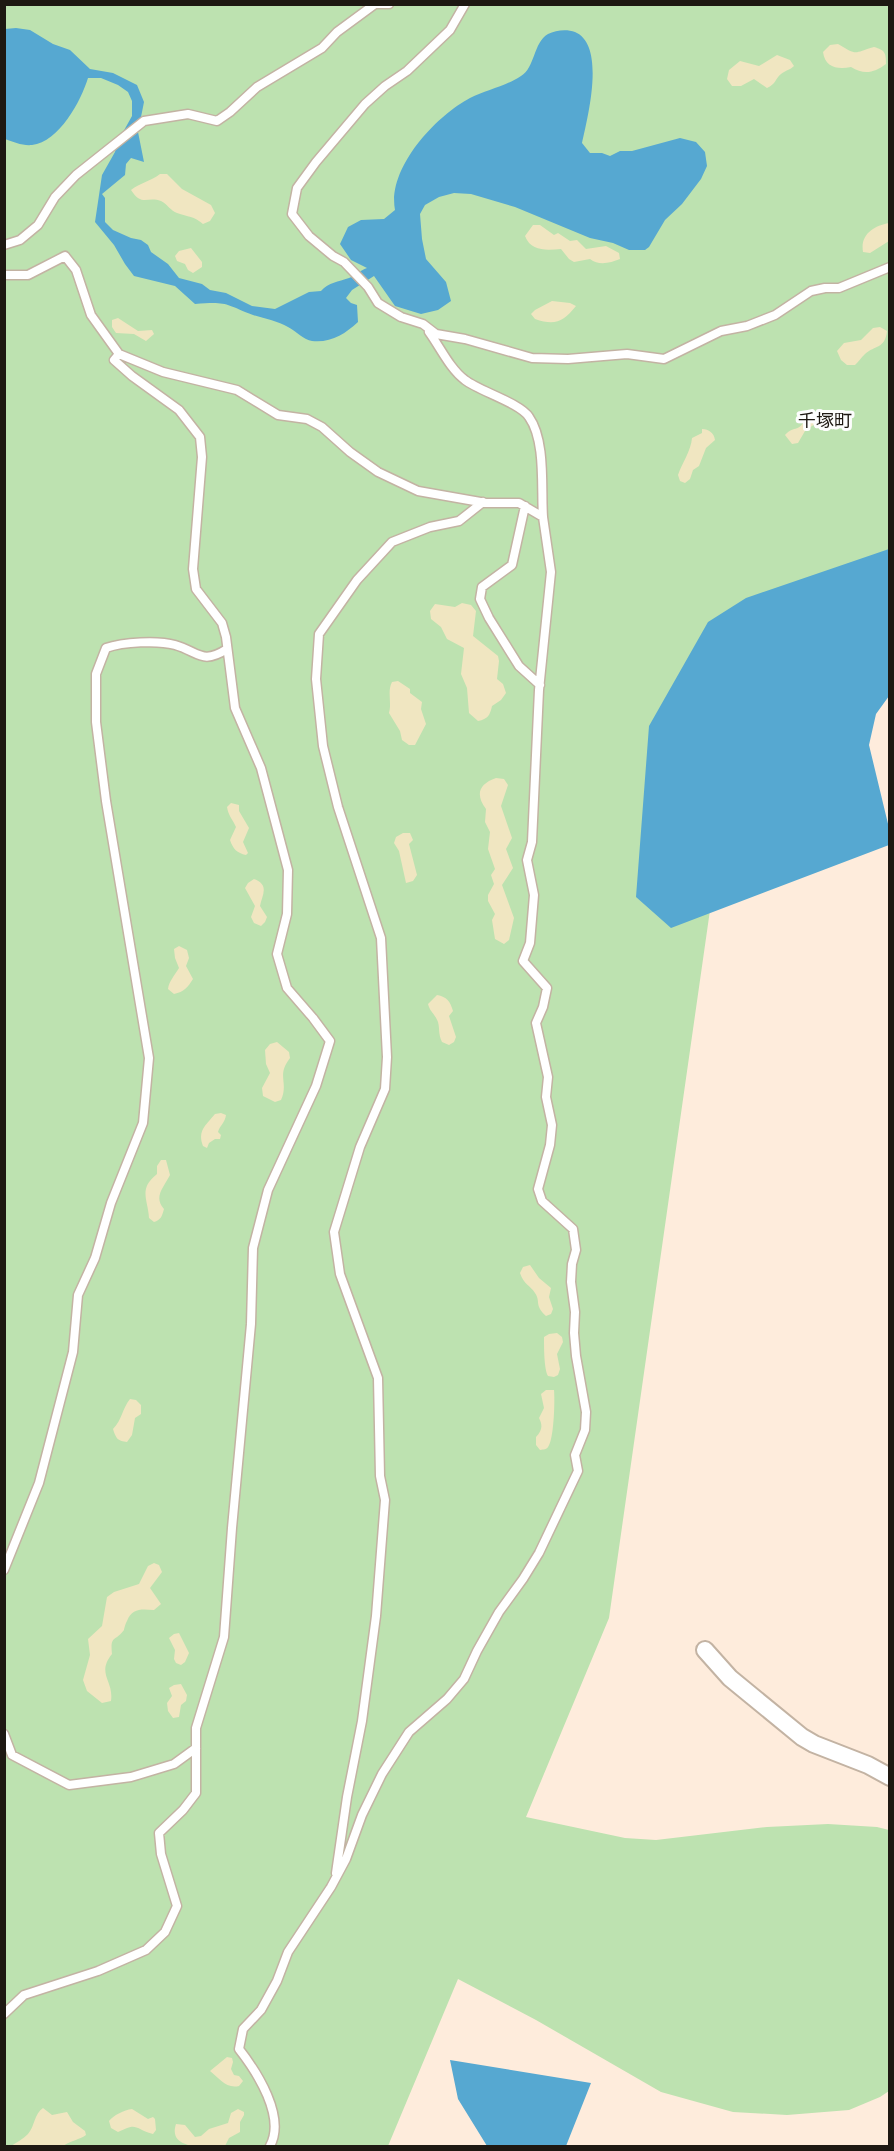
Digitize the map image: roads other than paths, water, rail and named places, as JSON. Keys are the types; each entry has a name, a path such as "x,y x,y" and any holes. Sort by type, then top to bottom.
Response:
{"street":[{"path":"705,1650 730,1678 802,1737 868,1765 890,1777"}],"lane":[{"path":"4,245 20,240 38,225 55,197 76,175 144,121 188,114 217,121 257,87 322,48 337,32 377,4 389,4"},
{"path":"465,4 450,30 407,71 365,104 297,188 292,214 309,236 333,256 345,262 368,287 378,303 401,317 423,324 436,334 465,339 532,358 568,359 627,354 664,359 721,331 747,326 775,315 811,291 839,288 890,267"},
{"path":"4,275 28,275 65,256 76,270 91,315 119,354 163,372 237,390 278,415 307,419 378,472 418,491 483,502 519,503 543,517"},
{"path":"270,2146 274,2140 273,2114 264,2086 239,2049 243,2029 261,2010 277,1981 288,1952 336,1879 362,1815 382,1774 409,1732 447,1699 464,1679 499,1612 539,1553 578,1471 575,1455 585,1430 586,1412 574,1333 575,1312 571,1282 576,1250 573,1229 542,1201 538,1189 550,1145 552,1125 546,1097 548,1077 536,1023 543,1007 547,988 523,961 530,943 534,895 527,860 532,842 540,686 551,572 540,481 542,450 529,416 465,380 423,324"},
{"path":"4,2014 24,1995 98,1971 146,1950 165,1932 177,1906 161,1854 159,1833 183,1810 196,1793 196,1728 224,1637 251,1324 253,1248 268,1190 316,1086 330,1041 287,988 277,954 288,914 288,870 261,768 235,708 222,623 196,589 193,569 202,457 200,437 179,410 114,360 119,354"},
{"path":"336,1879 347,1797 362,1721 376,1616 386,1500 380,1476 378,1378 340,1274 334,1232 360,1147 386,1089 387,1057 381,938 338,807 323,746 316,680 319,634 357,580 392,542 430,527 459,521 483,502"},
{"path":"525,506 512,565 482,587 480,599 519,666 540,686"},
{"path":"4,1570 39,1483 73,1352 78,1295 95,1258 111,1203 143,1123 148,1058 106,801 96,722 96,674 106,648 115,644 175,645 202,658 216,656 227,649"},
{"path":"4,1734 12,1755 69,1785 131,1776 174,1764 196,1748"}],"water":[{"path":"5,29 30,30 53,44 70,50 90,69 113,73 137,85 144,102 138,132 144,162 131,158 126,164 125,175 102,194 105,198 105,222 113,230 141,240 148,245 151,252 168,264 179,278 202,284 210,290 226,293 252,306 275,309 309,292 321,291 330,284 351,277 367,268 351,260 340,244 348,227 361,220 384,219 395,210 395,194 399,177 406,161 429,130 470,98 521,76 529,67 539,43 548,34 554,32 565,30 575,32 584,39 590,51 591,99 582,143 590,153 610,156 620,151 632,151 680,138 696,142 705,152 707,166 701,179 682,204 665,220 645,250 629,250 613,243 590,238 515,207 471,194 454,193 439,197 425,205 420,214 422,239 426,259 446,282 451,301 438,310 421,314 395,306 374,276 352,290 346,298 357,305 358,322 337,337 325,341 312,341 280,323 225,304 195,304 175,286 134,276 114,245 95,222 102,175 132,116 132,101 128,92 101,78 88,78 74,109 60,129 51,136 32,145 5,139"},
{"path":"889,549 889,696 876,714 869,745 889,828 889,845 671,928 636,897 649,726 708,622 746,598"},
{"path":"450,2060 591,2083 566,2146 487,2146 458,2099"}],"district":[{"name":"千塚町","path":"825,421"}]}
